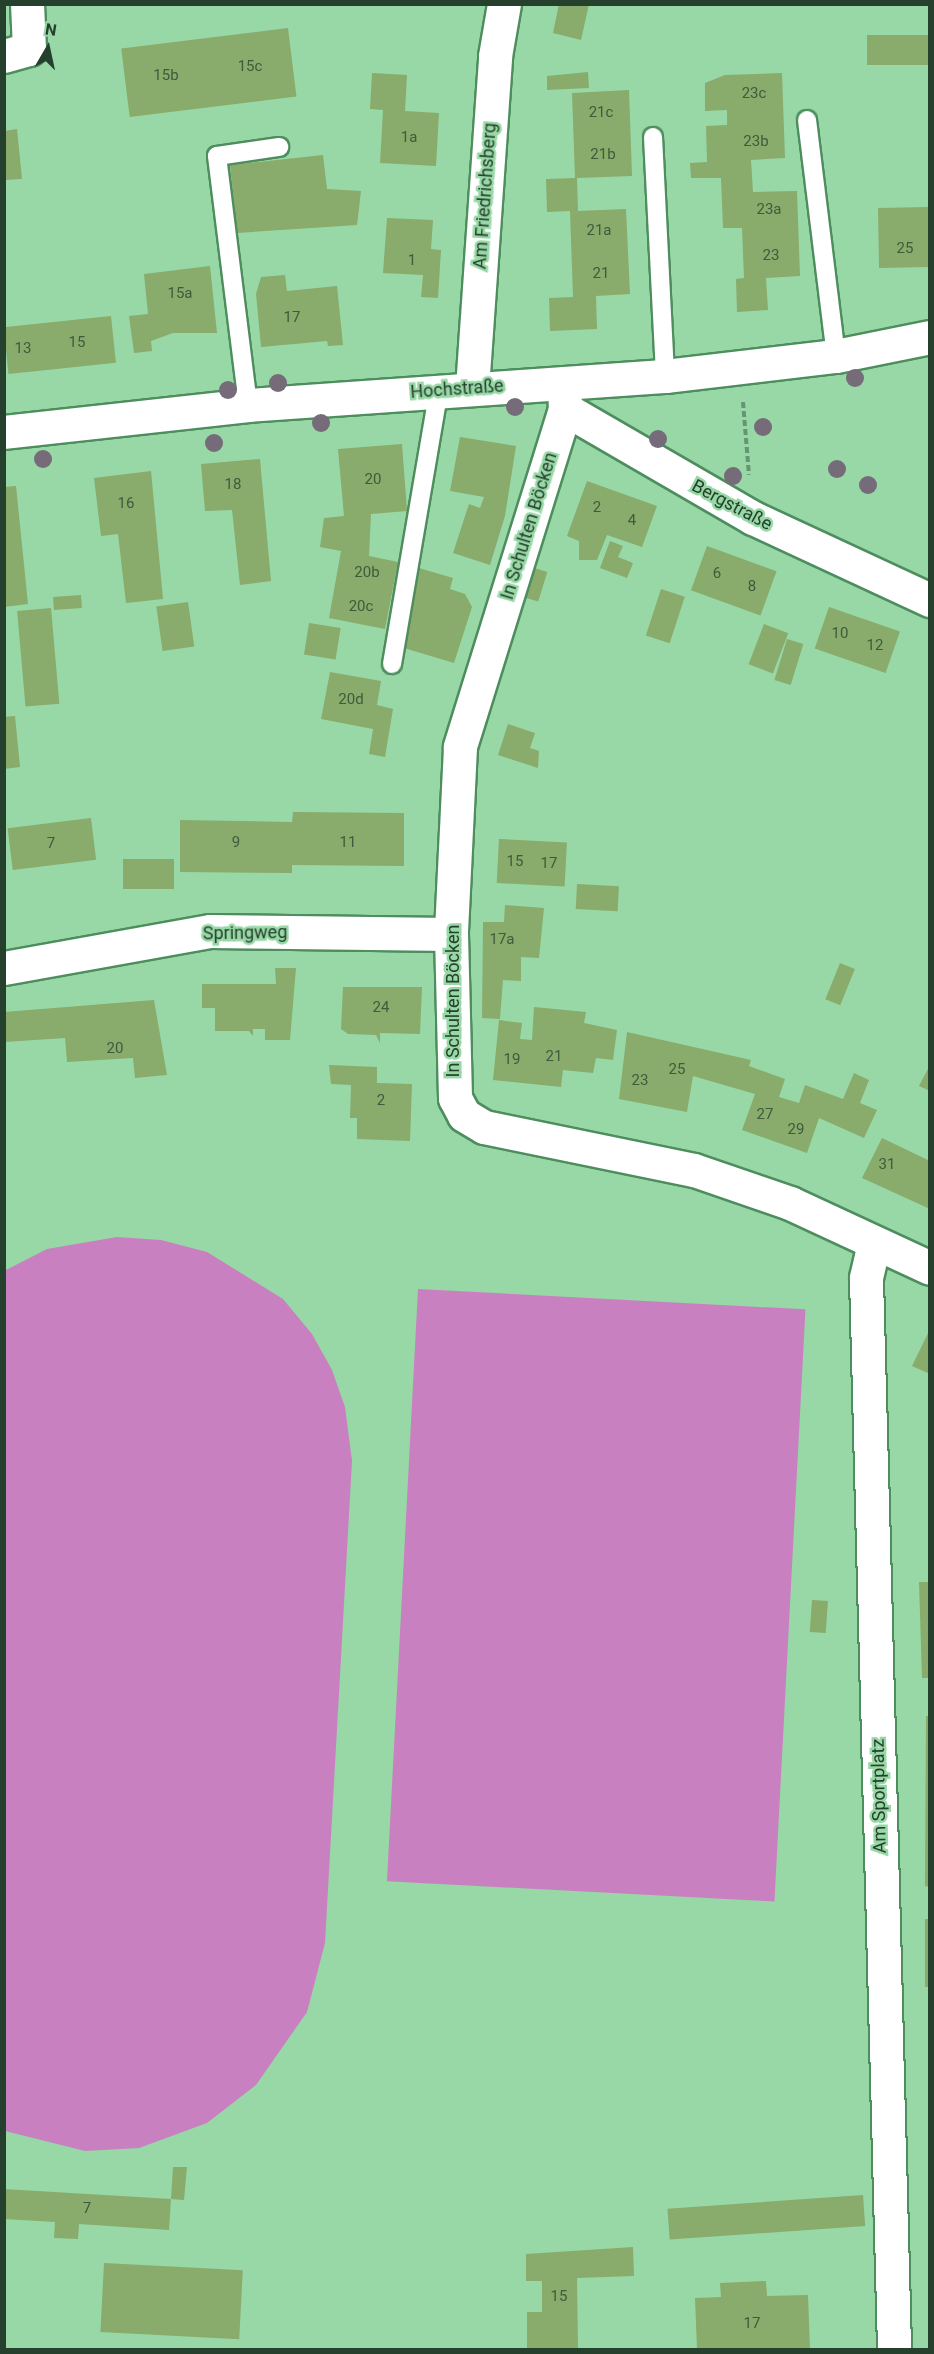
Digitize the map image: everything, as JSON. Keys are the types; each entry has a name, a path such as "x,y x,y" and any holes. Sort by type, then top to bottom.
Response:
{"street":[{"path":"4,56 29,49 27,4"},
{"name":"Am Friedrichsberg","path":"472,388 495,56 504,4"},
{"name":"Hochstraße","path":"4,432 248,405 439,390 472,388 565,396 665,376 836,356 930,337"},
{"name":"Bergstraße","path":"565,396 753,518 930,600"},
{"name":"In Schulten Böcken","path":"565,396 460,747 452,934 451,1077 464,1115 484,1127 694,1170 790,1203 930,1268"},
{"name":"Springweg","path":"4,968 210,932 452,934"},
{"name":"Am Sportplatz","path":"874,1243 866,1278 894,2349"}],"lane":[{"path":"807,120 836,356"},
{"path":"654,137 665,376"},
{"path":"248,405 217,156 279,147"},
{"path":"392,664 439,390"}],"path":[{"path":"740,367 753,518"}],"shaded area":[{"path":"117,1237 161,1240 207,1252 283,1299 312,1334 332,1370 345,1407 352,1461 325,1943 307,2012 256,2085 207,2123 139,2148 85,2151 5,2131 4,1271 47,1249"},
{"path":"418,1289 805,1309 774,1901 387,1881"}],"building":[{"path":"559,4 589,4 581,40 553,33"},
{"path":"288,28 296,96 130,117 121,48"},
{"path":"867,35 930,35 930,65 867,65"},
{"path":"588,72 589,88 547,90 547,76"},
{"path":"372,73 407,75 405,111 439,113 436,166 380,163 383,110 370,109"},
{"path":"782,73 785,158 751,160 753,192 797,191 800,276 766,278 768,310 737,312 736,279 744,278 742,228 723,228 721,178 691,178 690,163 707,162 706,126 727,125 727,110 705,111 705,83 725,75"},
{"path":"629,90 632,176 577,178 578,211 626,209 630,294 596,296 597,329 550,331 549,298 573,297 570,211 547,212 546,179 575,178 572,93"},
{"path":"17,129 22,179 6,180 4,131"},
{"path":"323,155 327,189 361,191 357,225 237,233 230,165"},
{"path":"929,207 930,267 879,268 878,208"},
{"path":"387,218 433,220 431,249 441,250 438,298 421,297 423,275 383,273"},
{"path":"210,266 217,333 173,333 151,341 152,351 134,353 129,316 148,314 144,274"},
{"path":"285,275 287,291 337,286 343,345 328,346 327,341 261,347 256,294 261,277"},
{"path":"111,316 116,363 9,374 4,327"},
{"path":"460,437 516,446 505,516 490,565 453,553 469,504 480,508 484,497 450,491"},
{"path":"402,444 407,511 371,514 369,556 398,562 385,629 329,618 341,551 320,547 324,518 344,516 338,449"},
{"path":"260,459 271,581 240,585 232,510 205,511 201,464"},
{"path":"151,471 163,599 126,603 118,534 101,536 94,478"},
{"path":"587,481 657,506 642,547 607,535 597,560 579,560 579,541 567,536"},
{"path":"16,486 28,604 4,607 4,487"},
{"path":"610,541 623,546 618,557 633,563 627,578 600,568"},
{"path":"707,546 777,571 760,615 691,590"},
{"path":"531,567 547,572 538,602 522,597"},
{"path":"419,568 453,578 450,589 465,594 472,607 454,663 404,648"},
{"path":"661,589 685,597 670,643 646,636"},
{"path":"81,595 82,608 54,610 53,597"},
{"path":"188,602 194,647 163,651 156,606"},
{"path":"829,607 900,631 886,673 815,649"},
{"path":"51,608 59,704 25,707 17,611"},
{"path":"309,623 341,628 336,660 304,655"},
{"path":"764,624 788,633 773,673 749,664"},
{"path":"787,639 803,644 791,685 774,680"},
{"path":"330,672 381,681 377,705 393,709 385,757 369,754 373,729 321,719"},
{"path":"15,716 20,767 4,769 4,717"},
{"path":"508,724 535,733 530,748 539,751 538,768 498,755"},
{"path":"293,812 404,813 404,866 292,865 292,873 180,872 180,820 292,822"},
{"path":"91,818 96,860 13,870 8,828"},
{"path":"499,839 567,843 565,886 497,883"},
{"path":"123,859 174,859 174,889 123,889"},
{"path":"577,884 619,886 618,911 576,909"},
{"path":"505,905 544,908 539,958 521,957 521,981 503,980 500,1019 482,1018 483,922 504,922"},
{"path":"840,963 855,969 840,1005 825,999"},
{"path":"275,968 296,968 290,1040 265,1040 265,1029 253,1029 253,1036 249,1031 215,1031 215,1008 202,1008 202,984 276,984"},
{"path":"343,987 422,987 420,1034 380,1033 380,1043 376,1035 348,1034 341,1029"},
{"path":"154,1000 167,1075 135,1078 133,1058 67,1062 65,1038 4,1042 4,1012"},
{"path":"534,1007 586,1012 584,1023 617,1030 613,1060 596,1058 593,1073 563,1070 561,1087 493,1080 499,1020 522,1023 520,1039 532,1040"},
{"path":"627,1032 751,1060 749,1066 785,1079 779,1097 799,1103 805,1085 843,1099 854,1073 869,1080 860,1103 877,1110 864,1138 819,1118 807,1153 742,1130 755,1094 693,1076 687,1112 619,1099"},
{"path":"329,1065 377,1067 377,1083 412,1084 410,1141 357,1139 357,1118 350,1118 351,1085 331,1084"},
{"path":"930,1065 930,1091 919,1086"},
{"path":"882,1138 930,1161 930,1209 862,1178"},
{"path":"930,1329 930,1374 912,1366"},
{"path":"919,1582 930,1582 930,1678 922,1678"},
{"path":"812,1600 828,1601 826,1633 810,1632"},
{"path":"926,1716 930,1716 930,1887 925,1886"},
{"path":"925,1919 930,1919 930,1987 925,1987"},
{"path":"173,2167 187,2167 184,2200 171,2199"},
{"path":"4,2189 171,2199 169,2230 79,2224 78,2239 54,2238 55,2222 4,2219"},
{"path":"863,2195 865,2226 670,2240 667,2209"},
{"path":"633,2247 634,2276 577,2278 578,2349 527,2349 527,2312 542,2312 542,2281 526,2281 526,2254"},
{"path":"104,2263 243,2270 239,2339 100,2332"},
{"path":"766,2281 767,2296 808,2295 810,2349 697,2349 695,2298 721,2297 720,2283"}]}
